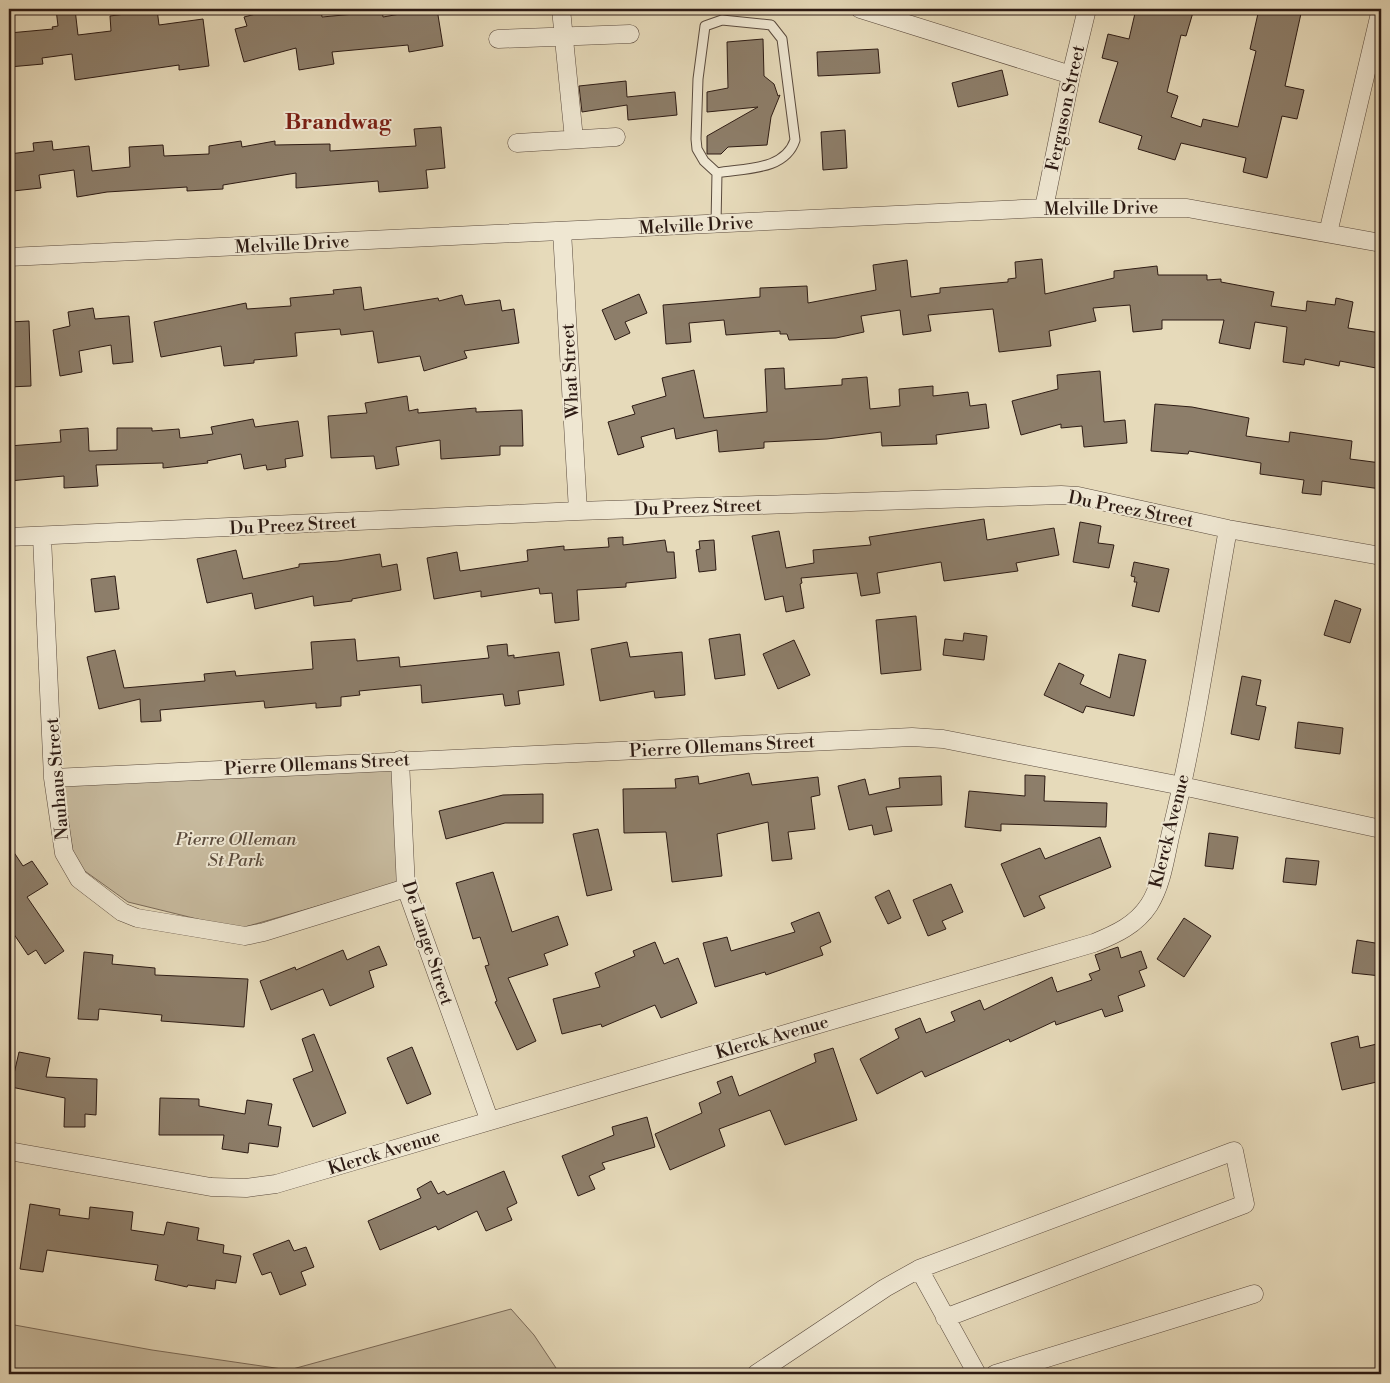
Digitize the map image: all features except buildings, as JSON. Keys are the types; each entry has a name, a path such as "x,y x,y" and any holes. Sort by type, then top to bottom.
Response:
{"street":[{"path":"561,9 574,139"},
{"path":"860,9 1071,75"},
{"name":"Ferguson Street","path":"1044,208 1071,75 1087,9"},
{"path":"1328,233 1381,9"},
{"path":"498,39 563,35 630,34"},
{"path":"517,144 616,137"},
{"name":"Melville Drive","path":"9,257 1044,208 1187,208 1381,243"},
{"name":"What Street","path":"562,231 578,511"},
{"name":"Du Preez Street","path":"9,538 578,511 1060,495 1078,496 1228,529 1381,556"},
{"name":"Klerck Avenue","path":"9,1151 211,1188 246,1188 276,1184 489,1119 1094,943 1121,931 1136,921 1150,904 1155,891 1182,786 1228,529"},
{"name":"Nauhaus Street","path":"42,537 53,778 64,853 70,867 79,879 122,912 137,918 245,936 264,932 406,888"},
{"name":"Pierre Ollemans Street","path":"53,778 912,737 943,739 1182,786 1381,829"},
{"name":"De Lange Street","path":"400,760 406,888 489,1119"},
{"path":"756,1374 885,1288 919,1269 1234,1151 1245,1204 945,1318"},
{"path":"919,1269 977,1374"},
{"path":"995,1374 1254,1294"}],"lane":[{"path":"716,224 717,173 704,161 698,149 696,139 698,79 705,26 722,20 771,25 782,39 795,140 792,149 785,158 772,164 717,173"}],"green space":[{"name":"Pierre Olleman St Park","path":"394,762 398,883 238,929 128,902 75,864 60,778"},
{"path":"511,1309 534,1335 560,1374 9,1374 9,1324 152,1350 289,1370"}],"district":[{"name":"Brandwag","path":"338,121"}]}
